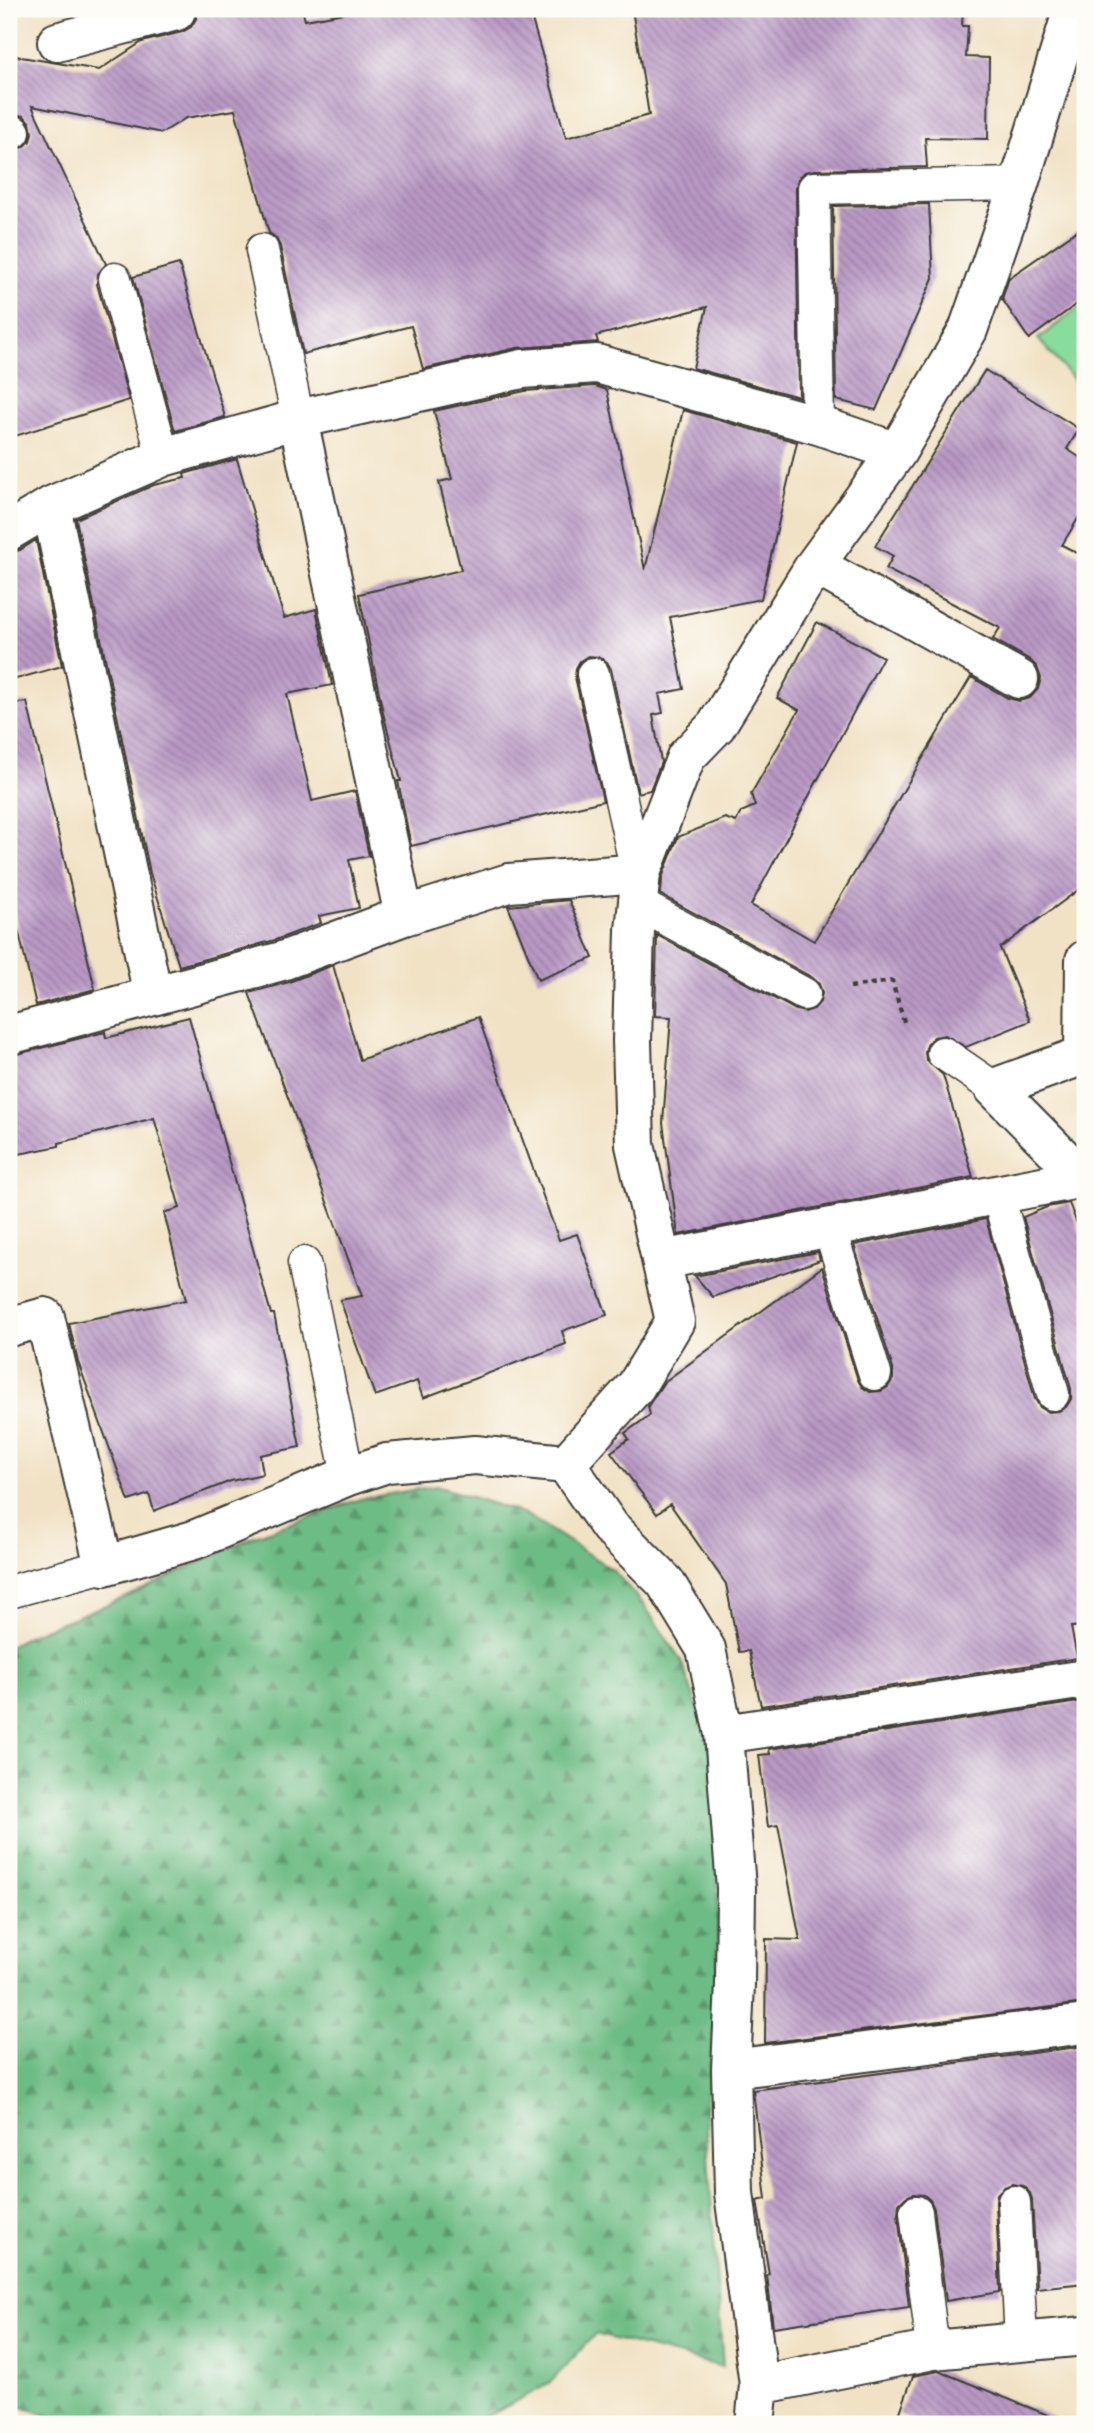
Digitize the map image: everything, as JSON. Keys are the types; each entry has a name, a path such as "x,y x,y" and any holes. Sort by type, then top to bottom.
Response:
{"street":[{"path":"566,1464 636,1386 676,1321 635,1145 632,1041 639,888 686,757 716,726 815,565 897,452 968,330 1019,184 1073,9"},
{"path":"57,42 121,17 176,11"},
{"path":"9,531 51,506 163,457 298,419 522,369 597,364 818,425 897,452"},
{"path":"298,419 404,916"},
{"path":"51,506 153,996"},
{"path":"815,565 1019,679"},
{"path":"9,1035 282,961 404,916 509,883 639,888"},
{"path":"662,1260 1083,1178 994,1088 1084,1055 1085,960"},
{"path":"9,1327 44,1317 104,1566 194,1540 348,1476 387,1463 475,1455 566,1464 610,1527 665,1582 706,1649 724,1734 736,1888 731,2069 734,2193 759,2385 755,2424"},
{"path":"724,1734 1085,1679"},
{"path":"731,2069 1085,2024"},
{"path":"759,2385 933,2350 1085,2336"}],"lane":[{"path":"818,425 814,188 1019,184"},
{"path":"262,250 298,419"},
{"path":"115,279 163,457"},
{"path":"593,674 639,888 804,994"},
{"path":"943,1053 994,1088"},
{"path":"998,1195 1053,1394"},
{"path":"829,1227 874,1374"},
{"path":"304,1263 348,1476"},
{"path":"9,1592 104,1566"},
{"path":"1014,2202 1021,2341"},
{"path":"916,2212 933,2350"}],"path":[{"path":"804,994 892,981 911,1045 943,1053"}],"green space":[{"path":"1085,303 1085,392 1038,339"},
{"path":"436,1486 525,1514 613,1570 644,1605 681,1660 710,1744 718,1844 717,1987 705,2114 723,2367 595,2334 550,2383 496,2412 466,2424 72,2424 9,2402 9,1646 29,1635 129,1596 252,1537 360,1499"}],"building":[{"path":"197,9 302,9 305,20 366,9 529,9 566,138 649,115 632,9 963,9 962,26 968,26 966,57 989,58 988,139 925,138 927,167 814,170 805,172 798,179 799,397 693,368 707,307 596,336 598,342 517,348 423,369 411,326 303,354 280,246 276,238 269,233 235,110 186,118 162,133 32,106 106,264 98,274 97,284 129,400 9,438 9,150 24,147 30,141 32,133 30,123 24,116 9,114 9,55 99,70 142,42 182,32 191,27 197,17"},
{"path":"929,204 933,278 876,410 836,400 833,206"},
{"path":"1085,225 1085,298 1029,339 1002,299 1009,278"},
{"path":"179,264 225,417 175,431 133,277"},
{"path":"985,370 1079,429 1067,449 1085,461 1085,507 1062,545 1085,557 1085,885 1000,948 1030,1021 966,1047 945,1035 934,1037 928,1043 926,1060 943,1075 973,1177 678,1235 663,1123 671,1017 655,1016 657,935 796,1010 805,1012 814,1009 820,1002 822,993 813,978 661,895 662,878 678,837 725,818 736,822 741,812 755,806 751,794 799,710 777,698 817,622 883,657 751,905 814,941 971,677 1008,698 1019,701 1030,698 1038,689 1041,678 1037,667 1030,660 993,639 1000,628 886,569 893,556 875,546"},
{"path":"595,386 607,390 645,570 683,410 797,442 761,599 670,617 684,689 659,694 663,713 653,715 661,762 650,790 638,793 611,669 607,662 599,657 588,656 580,661 575,677 603,801 411,846 398,781 401,781 383,713 359,594 461,570 439,482 452,479 434,411 525,391"},
{"path":"237,459 284,618 316,609 332,685 287,694 312,801 355,791 369,856 349,860 359,908 319,916 321,923 275,940 179,966 150,873 76,519 154,485 185,478 184,474"},
{"path":"36,540 62,666 9,681 9,553"},
{"path":"27,702 95,989 36,1005 9,891 9,704"},
{"path":"569,900 593,958 538,980 508,906"},
{"path":"333,965 360,1060 478,1017 559,1240 577,1234 607,1315 562,1331 566,1344 423,1398 417,1381 375,1396 340,1300 362,1296 249,993 289,982"},
{"path":"189,1017 271,1314 274,1314 300,1447 260,1455 263,1474 231,1481 154,1511 149,1494 129,1501 78,1362 69,1323 186,1300 164,1213 180,1208 154,1118 59,1143 59,1146 9,1156 9,1056 105,1032 106,1038"},
{"path":"1069,1203 1085,1245 1085,1626 1071,1627 1077,1658 761,1706 749,1651 739,1652 726,1584 670,1504 657,1514 611,1452 629,1439 625,1433 650,1415 648,1406 664,1382 822,1267 858,1380 862,1387 870,1392 888,1387 893,1379 893,1369 854,1245 986,1219 1035,1399 1040,1407 1048,1412 1059,1411 1066,1407 1071,1399 1071,1389 1023,1217 1047,1207"},
{"path":"818,1252 820,1260 713,1297 695,1276"},
{"path":"1085,1701 1085,2003 765,2043 766,1939 800,1940 778,1825 768,1827 759,1755 770,1754 769,1749"},
{"path":"1085,2046 1085,2283 1037,2288 1032,2200 1030,2193 1023,2186 1012,2184 997,2194 996,2202 1000,2292 946,2301 934,2209 924,2195 913,2194 899,2204 898,2214 909,2307 773,2327 769,2274 757,2201 766,2199 753,2090"},
{"path":"939,2371 1065,2422 923,2424 899,2415 913,2376"}]}
